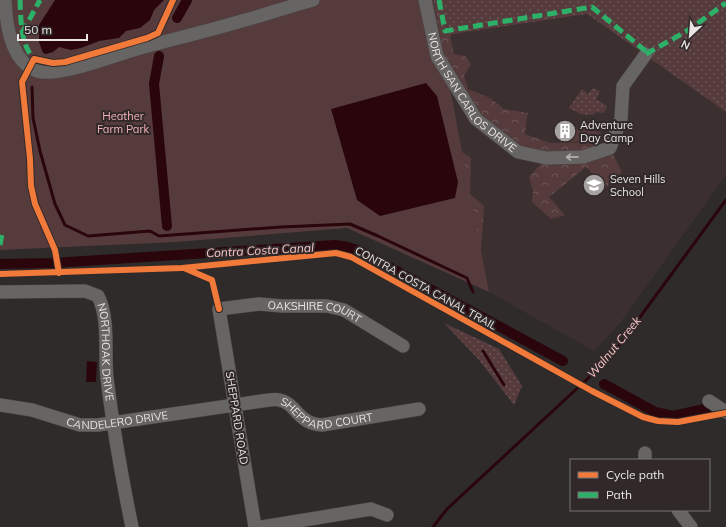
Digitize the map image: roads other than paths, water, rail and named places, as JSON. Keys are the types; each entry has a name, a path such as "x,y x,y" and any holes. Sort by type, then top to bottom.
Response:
{"street":[{"path":"5,0 10,36 19,58 29,67 37,71 50,73 84,65 134,49 313,0"},
{"name":"NORTH SAN CARLOS DRIVE","path":"425,0 437,56 476,119 518,152 546,158 583,157 610,148 621,119 623,86 646,54"},
{"name":"NORTHOAK DRIVE","path":"0,292 85,291 98,296 104,312 106,377 120,471 132,527"},
{"name":"OAKSHIRE COURT","path":"219,309 259,304 282,306 327,306 344,310 403,346"},
{"name":"SHEPPARD ROAD","path":"219,309 255,527"},
{"name":"SHEPPARD COURT","path":"236,405 279,400 292,407 309,423 322,425 419,409"},
{"name":"CANDELERO DRIVE","path":"0,405 32,410 80,425 98,425 236,405"},
{"path":"262,527 372,509 387,515"},
{"path":"679,511 691,527"}],"waterway":[{"path":"177,18 187,0"},
{"path":"159,56 154,84 167,226"},
{"path":"32,87 33,118 40,151 55,204 65,225 88,236 150,231 159,236 281,227 350,224 467,278 473,292"},
{"name":"Walnut Creek","path":"433,527 447,509 598,369 618,347 726,200"},
{"name":"Contra Costa Canal","path":"0,264 52,263 335,245 348,247 358,250 563,361"},
{"path":"483,351 504,385"},
{"name":"Contra Costa Canal","path":"604,384 655,412 673,416 709,408"}],"place":[{"name":"Adventure Day Camp","path":"565,131"},
{"name":"Seven Hills School","path":"594,185"}],"park label":[{"name":"Heather Farm Park","path":"123,122"}]}
